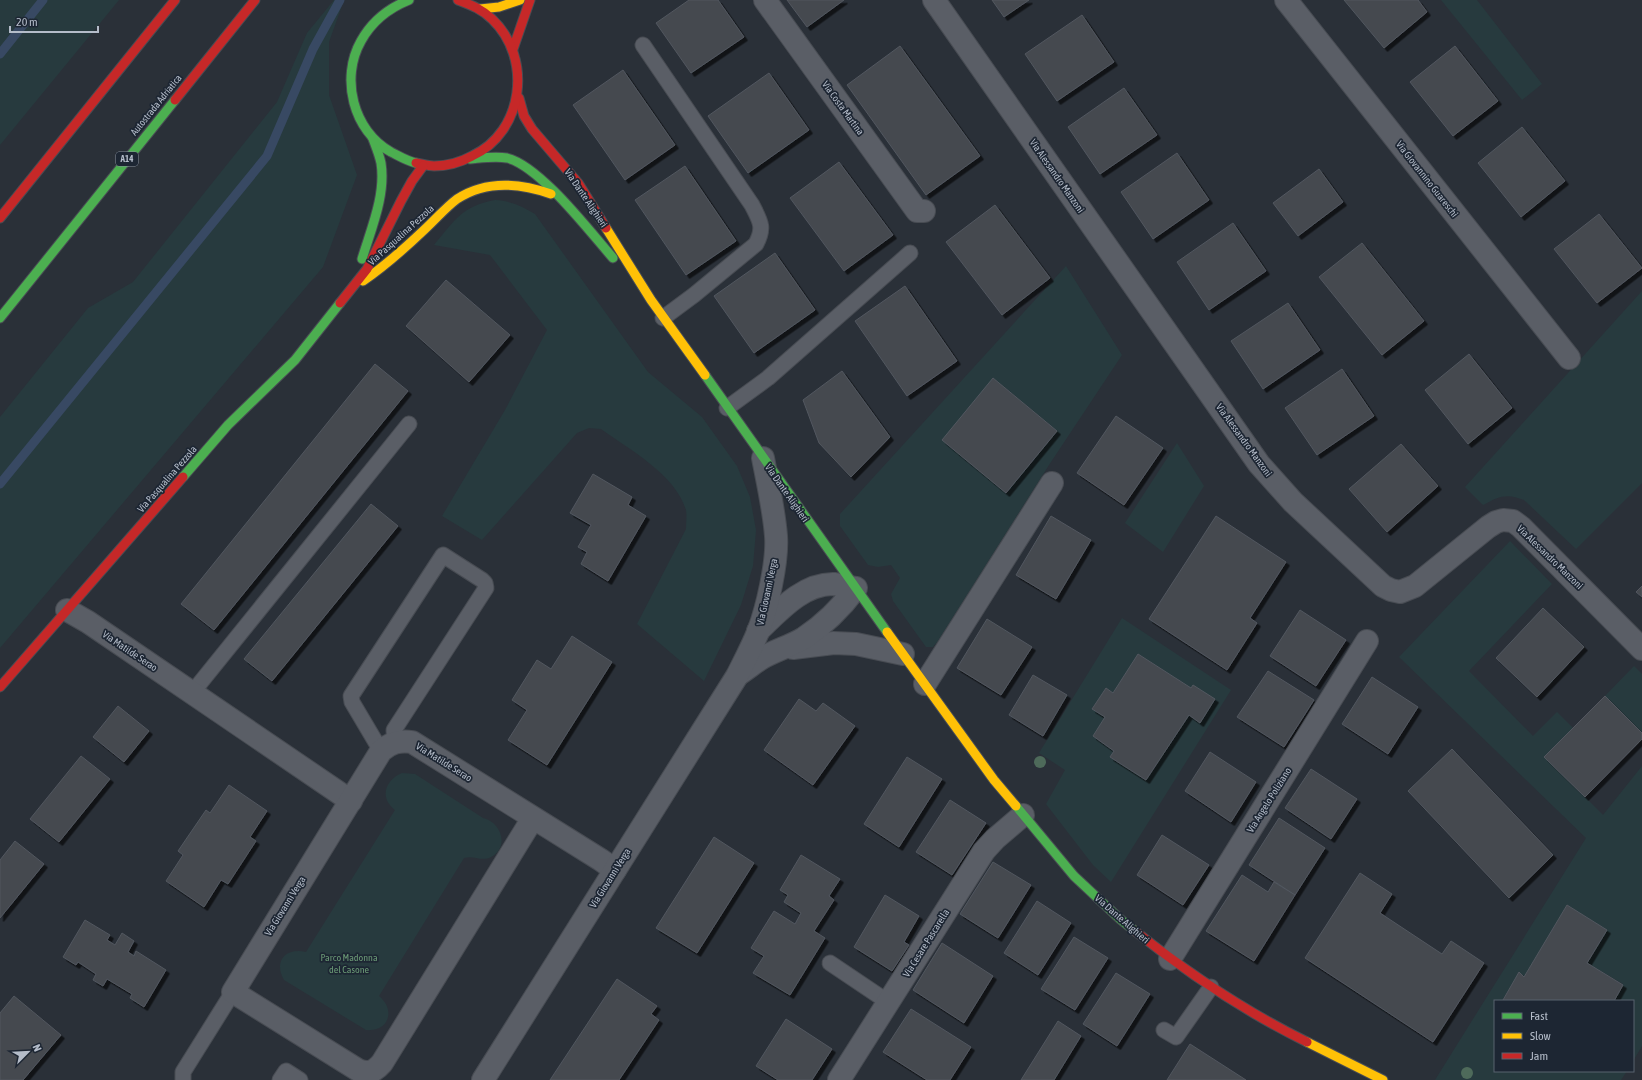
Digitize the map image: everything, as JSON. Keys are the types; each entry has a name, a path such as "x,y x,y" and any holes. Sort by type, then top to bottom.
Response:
{"main road":[{"path":"0,218 175,0"},
{"name":"Autostrada Adriatica","path":"0,318 255,0"},
{"path":"371,25 388,10 409,0"},
{"path":"380,6 371,25 357,46 351,70 351,95 359,119 373,139 396,157 423,166 446,166 468,160 490,146 502,134 512,117 519,98 520,73 514,49 501,28 480,9 458,0"},
{"path":"480,9 499,7 520,0"},
{"path":"514,49 530,0"},
{"name":"Via Dante Alighieri","path":"519,98 524,116 532,129 578,184 651,300 727,408 994,780 1074,876 1120,919 1170,959 1211,987 1290,1034 1383,1080"},
{"name":"Via Pasqualina Pezzola","path":"353,287 375,214 381,185 382,167 373,139"},
{"name":"Via Dante Alighieri","path":"468,160 494,157 512,161 524,166 558,196 651,300"},
{"name":"Via Pasqualina Pezzola","path":"0,687 228,425 295,360 367,269 401,201 412,181 423,166"},
{"name":"Via Dante Alighieri","path":"462,196 479,188 499,184 528,186 558,196"},
{"name":"Via Pasqualina Pezzola","path":"353,287 379,271 391,261 445,209 462,196"}],"street":[{"name":"Via Costa Martina","path":"765,0 917,211 924,211"},
{"name":"Via Alessandro Manzoni","path":"934,0 1259,464 1293,502 1377,581 1391,590 1400,592 1408,590 1488,527 1504,520 1513,521 1521,527 1642,649"},
{"name":"Via Giovannino Guareschi","path":"1286,0 1569,358"},
{"name":"Via Giovanni Verga","path":"483,1080 737,676 758,632 770,589 775,562 776,538 772,502 763,458"},
{"path":"925,684 1052,484"},
{"name":"Via Giovanni Verga","path":"737,676 763,658 804,638 843,606 856,588 833,584 817,587 796,597 758,632"},
{"name":"Via Matilde Serao","path":"67,610 88,622 351,801"},
{"name":"Via Angelo Poliziano","path":"1170,959 1367,641"},
{"name":"Via Giovanni Verga","path":"784,649 812,644 834,643 856,644 903,654"},
{"name":"Via Matilde Serao","path":"388,747 403,741 412,742 615,870"},
{"path":"351,801 388,747"},
{"name":"Via Giovanni Verga","path":"233,992 351,801"},
{"name":"Via Cesare Pascarella","path":"839,1080 984,851 995,839 1023,815"},
{"path":"233,992 355,1075 365,1072 372,1072 382,1063 533,818"}],"lane":[{"path":"643,45 752,204 761,224 761,234 756,244 694,295 663,318"},
{"path":"727,408 768,378 910,253"},
{"path":"192,693 409,424"},
{"path":"443,555 482,580 485,583 486,588 394,730 388,747 352,702 351,696 443,555"},
{"path":"830,963 888,1002"},
{"path":"1164,1030 1176,1037 1211,987"},
{"name":"Via Giovanni Verga","path":"183,1080 183,1072 233,992"},
{"path":"280,1080 286,1071 300,1080"}],"green space":[{"path":"0,0 119,0 0,145"},
{"path":"334,0 344,0 329,42 329,95 357,175 323,267 0,648 0,417 88,308 133,282 277,102 307,33"},
{"path":"1441,0 1477,0 1542,84 1522,100"},
{"path":"495,200 516,204 535,214 648,372 702,417 737,466 750,497 756,530 753,566 741,605 704,681 637,624 686,529 686,510 672,485 662,474 638,454 601,429 589,428 577,433 482,540 442,516 505,410 547,330 490,255 434,245 453,222 466,211 474,206"},
{"path":"1066,266 1122,355 1049,465 933,647 926,647 893,601 891,594 900,578 891,565 878,567 868,565 840,526 840,514","holes":["993,378 1057,431 1006,493"]},
{"path":"1642,291 1642,483 1576,549 1524,500 1503,496 1483,505 1465,487"},
{"path":"1177,443 1204,486 1163,552 1125,523"},
{"path":"1510,541 1552,584 1469,671 1533,736 1557,712 1573,728 1545,757 1603,815 1642,766 1642,1046 1634,1059 1634,1000 1615,1000 1623,984 1587,963 1607,930 1567,905 1524,977 1519,972 1503,999 1504,1000 1494,1000 1494,1072 1626,1072 1621,1080 1435,1080 1586,838 1399,657"},
{"path":"1122,618 1231,690 1111,882 1093,865 1046,804 1065,770 1039,753","holes":["1138,654 1191,688 1193,685 1200,722 1189,715 1146,780 1110,757 1114,751 1093,736 1105,717 1092,708 1106,688 1113,693"]},
{"path":"1634,666 1642,674 1642,733 1605,696"},
{"name":"Parco Madonna del Casone","path":"402,773 415,774 483,818 495,824 501,835 502,841 497,853 491,857 484,859 471,857 464,858 379,996 387,1008 388,1019 380,1028 366,1030 284,980 280,967 283,957 287,954 299,951 306,952 395,810 387,800 386,790 391,780"}],"building":[{"path":"689,0 718,0 744,37 691,73 656,23"},
{"path":"787,0 844,0 807,27"},
{"path":"992,0 1029,0 1004,17"},
{"path":"1344,0 1418,0 1427,12 1384,48"},
{"path":"1082,15 1114,62 1057,101 1025,54"},
{"path":"900,46 980,156 926,195 847,85"},
{"path":"1455,46 1498,101 1453,136 1410,82"},
{"path":"623,70 675,145 625,180 573,105"},
{"path":"769,73 809,130 748,173 708,116"},
{"path":"1124,88 1157,135 1100,174 1068,127"},
{"path":"1522,127 1565,181 1521,217 1478,163"},
{"path":"1177,153 1209,200 1153,239 1121,192"},
{"path":"839,162 893,235 844,271 790,198"},
{"path":"685,166 736,241 686,275 635,200"},
{"path":"1319,169 1343,202 1298,236 1273,203"},
{"path":"995,205 1050,278 1002,315 946,242"},
{"path":"1599,214 1642,268 1597,303 1554,249"},
{"path":"1233,223 1266,271 1209,310 1177,262"},
{"path":"1362,243 1424,321 1382,355 1319,277"},
{"path":"775,253 815,310 754,353 714,296"},
{"path":"446,280 510,335 469,382 406,326"},
{"path":"905,286 957,361 907,396 855,321"},
{"path":"1288,303 1320,350 1263,389 1231,341"},
{"path":"1469,354 1512,408 1468,444 1425,390"},
{"path":"375,364 408,391 214,630 181,604"},
{"path":"1342,369 1374,416 1317,455 1285,408"},
{"path":"842,371 890,437 851,477 819,443 803,400"},
{"path":"993,378 1057,431 1006,493 942,440"},
{"path":"1116,416 1163,448 1124,505 1077,473"},
{"path":"1401,444 1438,486 1387,532 1349,489"},
{"path":"593,474 632,497 628,505 646,516 608,581 581,564 587,552 578,547 591,525 570,513"},
{"path":"371,504 398,526 272,681 244,659"},
{"path":"1051,516 1091,540 1056,599 1016,575"},
{"path":"1216,516 1286,562 1250,618 1257,623 1227,670 1149,619"},
{"path":"1642,586 1642,597 1636,592"},
{"path":"1543,608 1584,647 1537,697 1496,658"},
{"path":"1300,610 1346,640 1316,686 1270,656"},
{"path":"987,619 1032,647 1001,695 957,668"},
{"path":"572,636 612,662 547,765 508,740 527,710 512,700 537,660 551,669"},
{"path":"1138,654 1191,688 1193,685 1215,699 1200,723 1189,715 1146,780 1110,757 1114,751 1093,736 1105,717 1092,709 1106,688 1113,693"},
{"path":"1268,671 1314,700 1284,747 1237,717"},
{"path":"1033,675 1067,695 1043,736 1009,715"},
{"path":"1372,677 1418,707 1388,754 1342,724"},
{"path":"1605,696 1642,733 1642,739 1585,797 1544,757"},
{"path":"799,699 816,711 823,703 855,726 813,785 764,750"},
{"path":"118,706 149,731 124,762 93,737"},
{"path":"1452,749 1553,855 1509,898 1408,791"},
{"path":"1210,752 1256,782 1231,822 1185,791"},
{"path":"81,756 110,779 59,842 30,819"},
{"path":"907,757 942,779 899,847 864,824"},
{"path":"1311,769 1357,799 1331,839 1285,808"},
{"path":"229,785 267,811 250,837 256,841 228,884 221,880 204,907 166,881 183,855 178,851 206,810 210,813"},
{"path":"950,800 986,823 952,875 916,852"},
{"path":"1279,818 1325,848 1295,895 1249,865"},
{"path":"1162,835 1209,865 1183,905 1137,875"},
{"path":"714,837 754,863 697,953 656,928"},
{"path":"15,841 44,864 0,918 0,860"},
{"path":"801,855 840,879 829,896 834,900 814,931 825,938 790,995 753,973 764,956 751,948 774,911 795,924 801,913 784,902 788,895 780,890"},
{"path":"993,862 1031,885 998,938 960,914"},
{"path":"1360,873 1392,894 1380,913 1442,954 1451,941 1484,963 1433,1042 1305,958"},
{"path":"1242,875 1268,892 1274,882 1295,895 1254,961 1206,931"},
{"path":"885,895 919,916 904,942 909,945 892,971 854,947"},
{"path":"1037,901 1071,923 1038,975 1004,953"},
{"path":"1567,905 1607,930 1587,963 1623,985 1615,1000 1503,1000 1519,972 1524,977"},
{"path":"85,920 110,935 107,940 115,945 122,933 134,941 128,952 134,956 136,951 166,970 144,1007 130,998 132,994 107,979 103,986 93,980 96,974 78,962 76,965 63,957"},
{"path":"1074,937 1108,958 1075,1010 1041,989"},
{"path":"942,943 993,976 964,1023 913,990"},
{"path":"1116,973 1150,994 1117,1046 1083,1024"},
{"path":"617,979 657,1006 651,1014 659,1020 619,1080 550,1080"},
{"path":"14,996 61,1035 23,1080 0,1080 0,1013"},
{"path":"911,1009 971,1047 950,1080 927,1080 883,1052"},
{"path":"786,1019 832,1049 812,1080 778,1080 756,1066"},
{"path":"1058,1021 1081,1036 1054,1080 1021,1080"},
{"path":"1190,1044 1246,1080 1167,1080"}],"waterway":[{"path":"0,54 43,0"},
{"path":"0,484 267,156 313,49 340,0"}],"traffic: fast":[{"path":"409,0 388,11 376,21 365,34 355,56 351,71 351,87 359,117 367,131 378,143 391,152 406,160 416,163"},
{"path":"0,318 175,100"},
{"path":"362,259 380,200 382,175 381,163 373,139"},
{"path":"470,159 488,157 507,158 534,173 564,201 613,258"},
{"path":"183,477 228,425 295,360 340,303"},
{"path":"705,375 887,632"},
{"path":"1016,806 1074,876 1135,931"}],"traffic: slow":[{"path":"480,9 499,7 520,0"},
{"path":"363,281 402,251 457,199 468,193 491,186 503,185 527,187 551,194"},
{"path":"606,228 651,300 705,375"},
{"path":"887,632 994,780 1016,806"},
{"path":"1307,1042 1383,1080"}],"traffic: jam":[{"path":"0,218 175,0"},
{"path":"175,100 255,0"},
{"path":"416,163 432,166 459,162 489,145 503,130 512,112 517,93 517,73 513,53 505,35 492,19 480,10 458,0"},
{"path":"513,49 530,0"},
{"path":"519,98 524,116 532,129 578,183 606,228"},
{"path":"340,303 367,269 401,201 412,181 423,166"},
{"path":"0,687 183,477"},
{"path":"1135,931 1218,991 1262,1018 1307,1042"}]}
